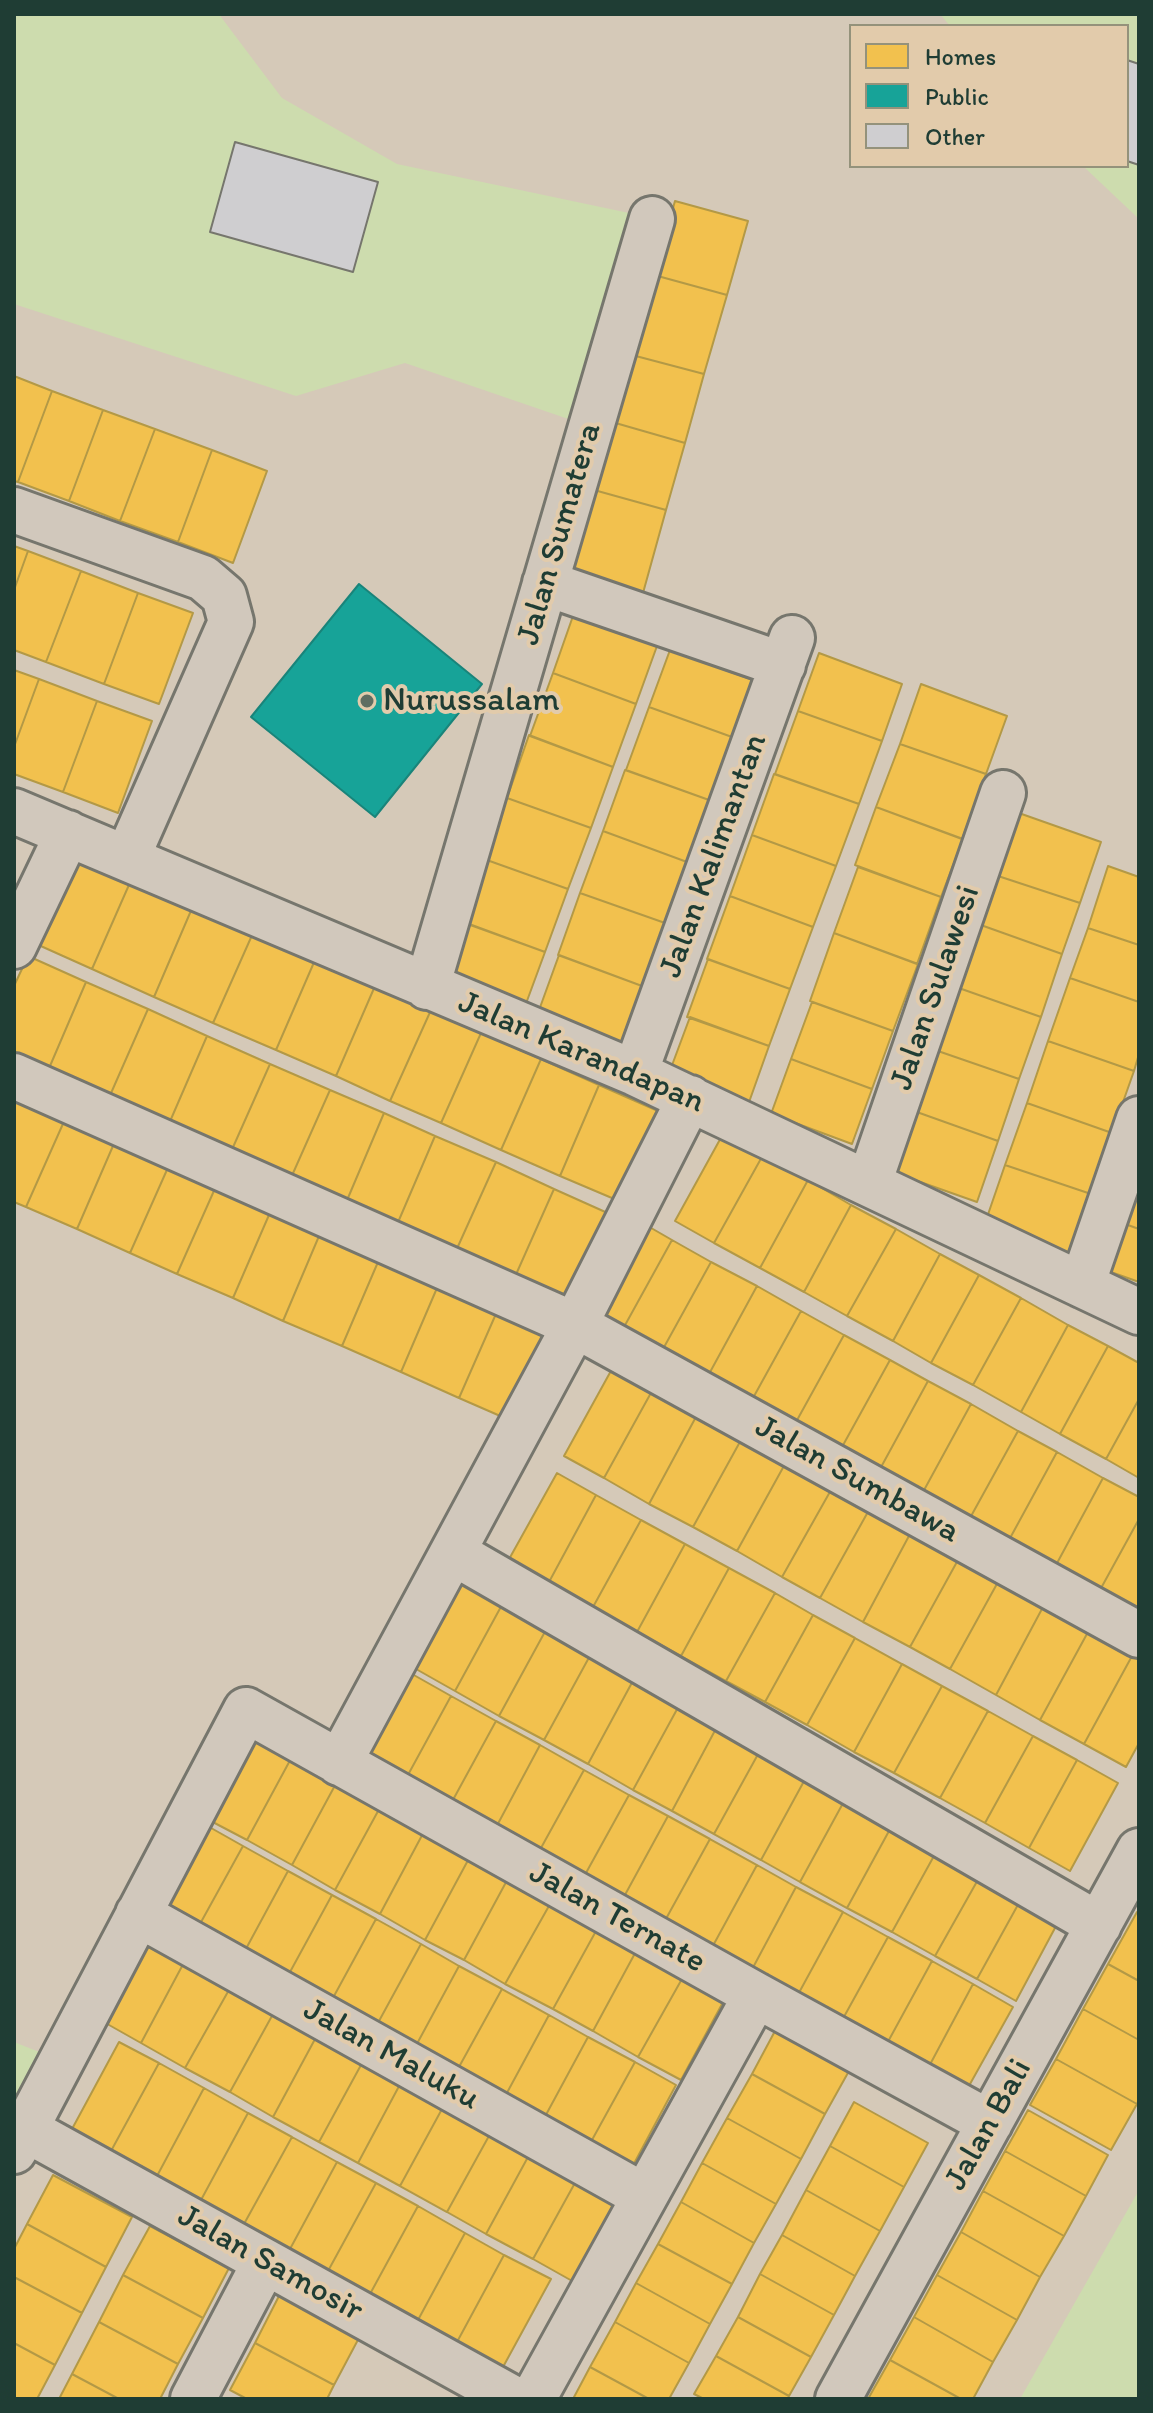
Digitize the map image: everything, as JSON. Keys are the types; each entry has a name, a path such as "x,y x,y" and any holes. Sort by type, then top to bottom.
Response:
{"street":[{"name":"Jalan Sumatera","path":"427,987 652,219"},
{"path":"14,510 203,578 224,596 231,622 127,858"},
{"name":"Jalan Kalimantan","path":"545,583 788,651 635,1073"},
{"name":"Jalan Sulawesi","path":"869,1183 1003,793"},
{"name":"Jalan Karandapan","path":"14,811 635,1073 1139,1312"},
{"path":"14,946 68,833"},
{"name":"Jalan Sumbawa","path":"14,1076 575,1325 1139,1635"},
{"path":"339,1763 575,1325 690,1098"},
{"path":"1082,1285 1139,1119"},
{"path":"454,1553 1099,1925"},
{"name":"Jalan Ternate","path":"138,1914 246,1710 990,2123"},
{"name":"Jalan Bali","path":"838,2399 1139,1851"},
{"path":"20,2140 138,1914"},
{"name":"Jalan Maluku","path":"138,1914 644,2196"},
{"path":"533,2399 756,1995"},
{"name":"Jalan Samosir","path":"20,2140 265,2262 514,2399"},
{"path":"193,2399 265,2262"}],"green space":[{"path":"14,14 222,14 221,17 282,98 397,164 629,213 580,423 405,363 296,396 14,304"},
{"path":"940,14 1139,14 1139,219 1085,168 1129,168 1129,24 948,24"},
{"path":"14,2042 75,2066 14,2179"},
{"path":"1139,2190 1139,2399 1020,2399"}],"building: Homes":[{"path":"675,201 748,221 727,295 654,275"},
{"path":"654,275 727,295 704,374 632,355"},
{"path":"632,355 704,374 685,443 612,422"},
{"path":"14,376 52,391 18,482 14,481"},
{"path":"52,391 103,410 69,501 18,482"},
{"path":"103,410 155,429 120,521 69,501"},
{"path":"612,422 685,443 666,510 594,490"},
{"path":"155,429 212,450 178,542 120,521"},
{"path":"212,450 267,471 233,563 178,542"},
{"path":"594,490 666,510 643,593 570,573"},
{"path":"14,546 28,551 14,590"},
{"path":"28,551 81,571 46,662 14,650 14,590"},
{"path":"81,571 138,593 104,684 46,662"},
{"path":"138,593 193,613 159,704 104,684"},
{"path":"573,616 657,646 636,704 553,673"},
{"path":"670,650 753,680 732,737 649,707"},
{"path":"819,653 902,684 882,741 798,711"},
{"path":"14,670 39,679 14,747"},
{"path":"553,673 636,704 613,767 530,736"},
{"path":"39,679 97,701 63,792 14,774 14,747"},
{"path":"921,684 1007,716 986,774 900,744"},
{"path":"97,701 152,721 118,813 63,792"},
{"path":"649,707 732,737 709,800 626,770"},
{"path":"798,711 882,741 859,804 775,774"},
{"path":"529,735 613,767 591,828 507,798"},
{"path":"900,744 986,774 962,839 876,807"},
{"path":"625,770 709,800 687,862 603,831"},
{"path":"774,774 859,804 836,866 752,835"},
{"path":"507,798 591,828 568,889 484,859"},
{"path":"876,807 963,839 941,897 855,865"},
{"path":"1016,812 1101,842 1080,903 995,875"},
{"path":"603,831 687,862 665,923 580,893"},
{"path":"752,835 836,866 813,927 730,896"},
{"path":"73,852 132,878 92,969 34,943"},
{"path":"484,859 568,889 545,952 461,921"},
{"path":"1108,866 1139,877 1139,945 1088,928"},
{"path":"858,867 941,897 917,964 834,933"},
{"path":"995,875 1080,903 1062,954 978,924"},
{"path":"132,878 193,906 154,997 92,969"},
{"path":"580,893 665,923 642,986 558,955"},
{"path":"730,896 813,927 790,989 707,959"},
{"path":"193,906 253,933 213,1023 154,997"},
{"path":"462,922 545,952 524,1009 441,978"},
{"path":"978,924 1062,954 1041,1017 956,987"},
{"path":"1088,928 1139,945 1139,1002 1070,978"},
{"path":"253,933 315,960 276,1050 213,1023"},
{"path":"834,933 918,964 893,1031 810,1001"},
{"path":"559,955 642,986 621,1043 538,1013"},
{"path":"28,956 86,982 47,1073 14,1058 14,986"},
{"path":"708,959 790,989 769,1046 687,1017"},
{"path":"315,960 375,986 336,1076 276,1050"},
{"path":"1070,978 1139,1002 1139,1054 1134,1071 1048,1041"},
{"path":"86,982 148,1009 108,1100 47,1073"},
{"path":"375,986 431,1010 390,1101 336,1076"},
{"path":"956,987 1041,1017 1019,1079 935,1050"},
{"path":"812,1002 893,1031 872,1089 791,1059"},
{"path":"148,1009 207,1036 168,1126 108,1100"},
{"path":"431,1010 481,1033 441,1123 390,1101"},
{"path":"690,1017 769,1046 748,1105 668,1076"},
{"path":"481,1033 541,1059 501,1150 441,1123"},
{"path":"207,1036 270,1064 230,1154 168,1126"},
{"path":"1048,1041 1134,1071 1112,1133 1027,1103"},
{"path":"935,1050 1019,1079 998,1141 914,1111"},
{"path":"541,1059 599,1085 560,1176 501,1150"},
{"path":"791,1059 872,1089 852,1144 771,1114"},
{"path":"270,1064 330,1090 290,1180 230,1154"},
{"path":"599,1085 658,1111 619,1201 560,1176"},
{"path":"330,1090 384,1113 345,1205 290,1180"},
{"path":"14,1097 66,1117 26,1207 14,1202"},
{"path":"1027,1103 1112,1133 1091,1194 1005,1165"},
{"path":"914,1111 998,1141 977,1202 892,1172"},
{"path":"384,1113 435,1136 396,1227 345,1205"},
{"path":"66,1117 116,1139 77,1229 26,1207"},
{"path":"723,1134 763,1155 714,1243 675,1221"},
{"path":"435,1136 496,1162 455,1253 396,1227"},
{"path":"116,1139 170,1163 130,1253 77,1229"},
{"path":"763,1155 808,1180 760,1268 714,1243"},
{"path":"496,1162 554,1189 514,1279 455,1253"},
{"path":"170,1163 217,1184 177,1274 130,1253"},
{"path":"1005,1165 1091,1194 1069,1255 984,1226"},
{"path":"808,1180 851,1205 804,1292 760,1268"},
{"path":"217,1184 272,1208 233,1298 177,1274"},
{"path":"1139,1186 1139,1229 1125,1224"},
{"path":"554,1189 612,1215 572,1305 514,1279"},
{"path":"851,1205 896,1229 847,1316 804,1292"},
{"path":"272,1208 322,1229 283,1321 233,1298"},
{"path":"639,1221 672,1240 624,1327 591,1308"},
{"path":"1125,1224 1139,1229 1139,1282 1108,1271"},
{"path":"322,1229 381,1255 342,1346 283,1321"},
{"path":"896,1229 940,1254 893,1341 847,1316"},
{"path":"672,1240 711,1262 663,1349 624,1327"},
{"path":"940,1254 979,1275 931,1363 893,1341"},
{"path":"381,1255 440,1281 401,1372 342,1346"},
{"path":"711,1262 757,1286 709,1374 663,1349"},
{"path":"979,1275 1021,1298 973,1385 931,1363"},
{"path":"440,1281 499,1307 459,1398 401,1372"},
{"path":"757,1286 801,1311 753,1398 709,1374"},
{"path":"1021,1298 1068,1325 1021,1412 973,1385"},
{"path":"499,1307 554,1332 514,1422 459,1398"},
{"path":"801,1311 844,1335 796,1422 753,1398"},
{"path":"1068,1325 1108,1346 1060,1434 1021,1412"},
{"path":"844,1335 890,1360 842,1447 796,1422"},
{"path":"1108,1346 1139,1363 1139,1399 1106,1459 1060,1434"},
{"path":"890,1360 928,1381 880,1469 842,1447"},
{"path":"612,1369 652,1391 604,1478 564,1456"},
{"path":"928,1381 971,1404 923,1492 880,1469"},
{"path":"652,1391 697,1415 649,1504 604,1478"},
{"path":"1139,1399 1139,1478 1106,1459"},
{"path":"971,1404 1018,1431 970,1518 923,1492"},
{"path":"697,1415 741,1440 693,1527 649,1504"},
{"path":"1018,1431 1057,1452 1009,1540 970,1518"},
{"path":"741,1440 785,1464 737,1551 693,1527"},
{"path":"1057,1452 1103,1478 1056,1565 1009,1540"},
{"path":"785,1464 831,1490 782,1577 737,1551"},
{"path":"557,1473 596,1495 549,1582 508,1561"},
{"path":"1103,1478 1139,1497 1139,1519 1100,1590 1056,1565"},
{"path":"831,1490 869,1510 820,1598 782,1577"},
{"path":"596,1495 641,1520 593,1607 549,1582"},
{"path":"869,1510 910,1534 863,1622 820,1598"},
{"path":"1139,1519 1139,1611 1100,1590"},
{"path":"641,1520 685,1544 637,1632 593,1607"},
{"path":"910,1534 958,1560 910,1647 863,1622"},
{"path":"685,1544 729,1568 681,1656 637,1632"},
{"path":"958,1560 998,1582 950,1669 910,1647"},
{"path":"729,1568 775,1593 726,1681 681,1656"},
{"path":"463,1581 503,1603 455,1691 416,1669"},
{"path":"998,1582 1043,1607 996,1695 950,1669"},
{"path":"775,1593 813,1615 765,1702 726,1681"},
{"path":"503,1603 547,1628 499,1716 455,1691"},
{"path":"1043,1607 1088,1632 1040,1720 996,1695"},
{"path":"813,1615 855,1638 807,1725 765,1702"},
{"path":"547,1628 592,1652 544,1740 499,1716"},
{"path":"1088,1632 1132,1656 1084,1744 1040,1720"},
{"path":"855,1638 902,1664 854,1752 807,1725"},
{"path":"592,1652 635,1677 588,1764 544,1740"},
{"path":"1132,1656 1139,1660 1139,1743 1126,1767 1084,1744"},
{"path":"902,1664 942,1686 894,1773 854,1752"},
{"path":"412,1674 451,1696 403,1784 364,1762"},
{"path":"635,1677 681,1702 633,1790 588,1764"},
{"path":"942,1686 988,1711 940,1798 894,1773"},
{"path":"451,1696 496,1721 448,1809 403,1784"},
{"path":"681,1702 719,1723 672,1811 633,1790"},
{"path":"988,1711 1033,1736 985,1823 940,1798"},
{"path":"496,1721 540,1745 493,1833 448,1809"},
{"path":"719,1723 762,1747 714,1834 672,1811"},
{"path":"255,1731 294,1753 247,1840 207,1819"},
{"path":"1033,1736 1077,1760 1029,1848 985,1823"},
{"path":"540,1745 584,1770 536,1857 493,1833"},
{"path":"762,1747 809,1772 761,1860 714,1834"},
{"path":"294,1753 339,1778 292,1865 247,1840"},
{"path":"1077,1760 1118,1783 1070,1871 1029,1848"},
{"path":"584,1770 629,1795 581,1882 536,1857"},
{"path":"809,1772 848,1794 800,1882 761,1860"},
{"path":"339,1778 383,1802 335,1890 292,1865"},
{"path":"848,1794 895,1820 847,1908 800,1882"},
{"path":"629,1795 668,1816 620,1904 581,1882"},
{"path":"383,1802 427,1826 380,1914 335,1890"},
{"path":"668,1816 710,1839 662,1926 620,1904"},
{"path":"895,1820 940,1845 892,1932 847,1908"},
{"path":"204,1824 243,1846 195,1933 156,1912"},
{"path":"427,1826 473,1851 425,1940 380,1914"},
{"path":"710,1839 757,1865 709,1953 662,1926"},
{"path":"940,1845 984,1869 935,1956 892,1932"},
{"path":"243,1846 288,1871 241,1958 195,1933"},
{"path":"473,1851 511,1873 464,1960 425,1940"},
{"path":"757,1865 796,1887 749,1975 709,1953"},
{"path":"984,1869 1025,1892 977,1979 935,1956"},
{"path":"288,1871 332,1895 284,1983 241,1958"},
{"path":"511,1873 554,1897 505,1984 464,1960"},
{"path":"796,1887 843,1912 795,2000 749,1975"},
{"path":"1025,1892 1063,1913 1016,2001 977,1979"},
{"path":"332,1895 376,1919 328,2007 284,1983"},
{"path":"554,1897 601,1922 553,2009 505,1984"},
{"path":"843,1912 888,1937 840,2024 795,2000"},
{"path":"1139,1913 1139,1981 1108,1964"},
{"path":"376,1919 421,1944 373,2032 328,2007"},
{"path":"601,1922 640,1944 593,2031 553,2009"},
{"path":"149,1934 188,1955 141,2043 102,2021"},
{"path":"888,1937 932,1961 884,2049 840,2024"},
{"path":"421,1944 459,1966 412,2053 373,2032"},
{"path":"640,1944 687,1970 638,2057 593,2031"},
{"path":"188,1955 234,1981 185,2068 141,2043"},
{"path":"932,1961 973,1984 926,2072 884,2049"},
{"path":"1108,1964 1139,1981 1139,2040 1083,2009"},
{"path":"459,1966 502,1989 454,2076 412,2053"},
{"path":"687,1970 728,1993 681,2080 638,2057"},
{"path":"234,1981 278,2005 230,2092 185,2068"},
{"path":"973,1984 1013,2007 965,2093 926,2072"},
{"path":"502,1989 549,2015 502,2102 454,2076"},
{"path":"278,2005 321,2028 273,2117 230,2092"},
{"path":"1083,2009 1139,2040 1137,2104 1056,2059"},
{"path":"549,2015 588,2037 541,2124 502,2102"},
{"path":"321,2028 367,2054 319,2142 273,2117"},
{"path":"775,2031 849,2071 825,2114 752,2074"},
{"path":"588,2037 635,2062 587,2149 541,2124"},
{"path":"119,2042 159,2063 111,2151 72,2129"},
{"path":"367,2054 405,2075 358,2163 319,2142"},
{"path":"1056,2059 1137,2104 1111,2150 1030,2105"},
{"path":"635,2062 676,2085 629,2173 587,2149"},
{"path":"159,2063 204,2088 157,2176 111,2151"},
{"path":"752,2074 825,2114 801,2159 727,2118"},
{"path":"405,2075 448,2098 400,2186 358,2163"},
{"path":"204,2088 248,2113 201,2200 157,2176"},
{"path":"448,2098 495,2125 447,2212 400,2186"},
{"path":"854,2102 928,2143 904,2187 830,2146"},
{"path":"1028,2110 1108,2155 1086,2196 1005,2151"},
{"path":"248,2113 292,2137 244,2224 201,2200"},
{"path":"727,2118 801,2159 776,2204 702,2163"},
{"path":"495,2125 534,2146 486,2234 447,2212"},
{"path":"292,2137 337,2162 290,2249 244,2224"},
{"path":"534,2146 581,2172 533,2259 486,2234"},
{"path":"830,2146 904,2187 880,2231 806,2190"},
{"path":"1005,2151 1086,2196 1064,2236 983,2191"},
{"path":"337,2162 376,2183 328,2271 290,2249"},
{"path":"702,2163 776,2204 754,2243 681,2202"},
{"path":"581,2172 623,2195 574,2282 533,2259"},
{"path":"53,2175 132,2217 106,2267 27,2224"},
{"path":"376,2183 418,2206 370,2294 328,2271"},
{"path":"806,2190 880,2231 855,2276 782,2235"},
{"path":"983,2191 1064,2236 1040,2277 961,2232"},
{"path":"681,2202 754,2243 732,2284 658,2244"},
{"path":"418,2206 465,2233 418,2320 370,2294"},
{"path":"27,2224 106,2267 82,2313 14,2277 14,2249"},
{"path":"150,2226 229,2268 203,2318 123,2275"},
{"path":"961,2232 1040,2277 1017,2320 937,2275"},
{"path":"465,2233 504,2255 457,2342 418,2320"},
{"path":"782,2235 855,2276 834,2315 760,2274"},
{"path":"658,2244 732,2284 710,2324 636,2283"},
{"path":"504,2255 551,2279 503,2367 457,2342"},
{"path":"760,2274 834,2315 811,2357 738,2317"},
{"path":"123,2275 203,2318 178,2364 99,2322"},
{"path":"937,2275 1017,2320 993,2362 914,2317"},
{"path":"14,2277 82,2313 55,2365 14,2343"},
{"path":"636,2283 710,2324 689,2363 615,2322"},
{"path":"280,2294 360,2336 334,2385 255,2343"},
{"path":"738,2317 811,2357 789,2396 716,2356"},
{"path":"914,2317 993,2362 973,2399 961,2399 890,2360"},
{"path":"99,2322 178,2364 160,2399 119,2399 72,2374"},
{"path":"615,2322 689,2363 669,2399 649,2399 590,2367"},
{"path":"14,2343 55,2365 37,2399 14,2399"},
{"path":"255,2343 334,2385 327,2399 247,2399 230,2390"},
{"path":"716,2356 789,2396 788,2399 704,2399 694,2394"},
{"path":"890,2360 961,2399 868,2399"},
{"path":"590,2367 649,2399 573,2399"},
{"path":"72,2374 119,2399 59,2399"}],"building: Public":[{"name":"Nurussalam","path":"359,584 482,684 375,817 251,717"}],"building: Other":[{"path":"1129,61 1139,64 1139,165 1129,162"},
{"path":"235,142 378,182 353,272 210,232"}],"place":[{"name":"Nurussalam","path":"367,701"}]}
